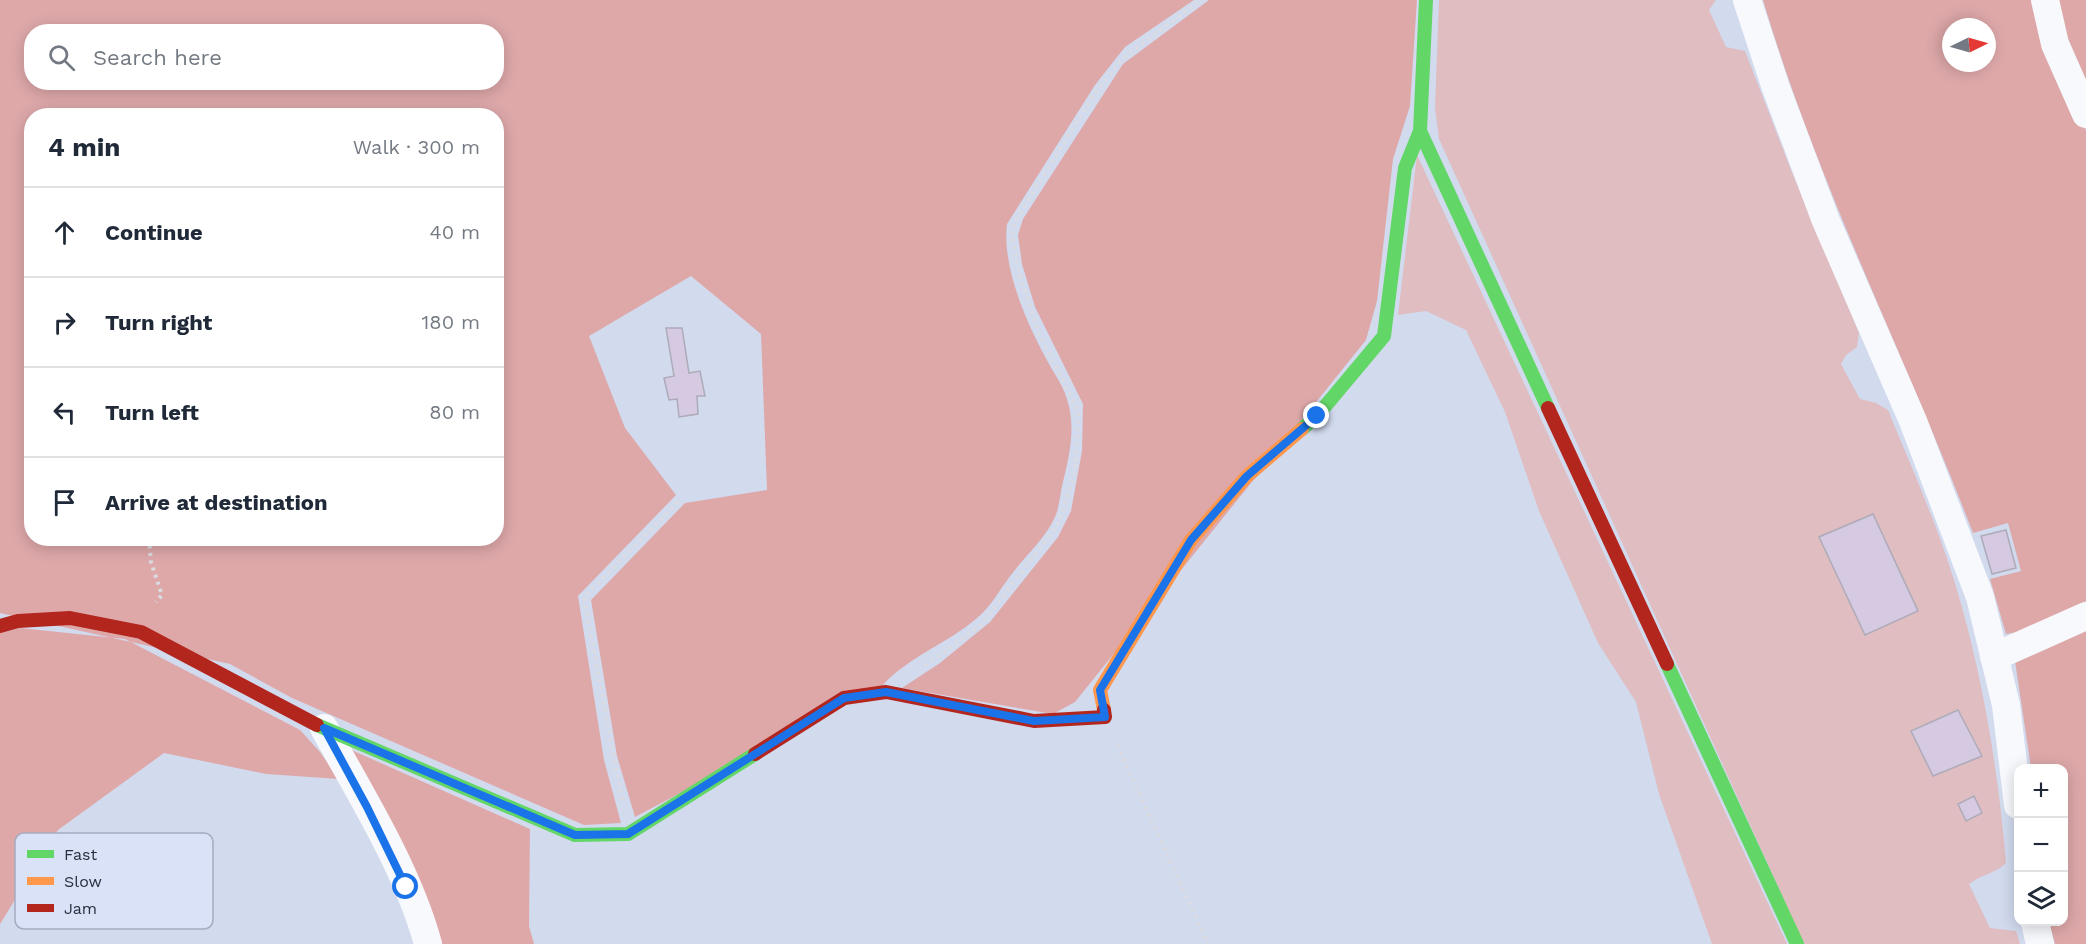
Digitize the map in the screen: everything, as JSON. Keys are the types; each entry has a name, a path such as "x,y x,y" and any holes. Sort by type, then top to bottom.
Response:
{"street":[{"path":"0,626 18,621 70,618 141,632 324,728 575,835 628,834 844,698 886,692 1034,721 1105,717 1100,690 1191,540 1247,476 1317,416 1384,336 1404,168 1420,131 1426,0"},
{"path":"1748,0 1776,88 1826,221 1913,421 1980,597 2006,705 2014,767"},
{"path":"2045,0 2055,44 2086,114"},
{"path":"1420,131 1797,944"},
{"path":"1994,657 2086,616"},
{"path":"324,728 402,877 428,944"},
{"path":"2036,926 2040,944"}],"path":[{"path":"886,692 981,625 1059,524 1075,473 1079,413 1039,334 1020,276 1012,237 1015,221 1094,94 1121,60 1202,0"},
{"path":"628,834 584,597 679,501"},
{"path":"150,546 162,596 153,605"},
{"path":"1105,717 1208,944"}],"shaded area":[{"path":"0,0 1194,0 1125,47 1095,85 1007,224 1006,243 1009,263 1021,306 1039,346 1059,381 1069,407 1070,446 1055,517 1046,533 1016,568 982,614 904,666 882,686 635,817 617,756 591,600 685,503 767,490 761,334 691,276 589,336 625,428 676,495 578,596 604,760 621,823 584,825 292,698 230,664 0,613"},
{"path":"1209,0 1417,0 1410,106 1393,159 1377,301 1366,340 1075,702 1053,714 902,688 940,663 990,622 1058,537 1071,511 1082,451 1083,404 1035,307 1022,264 1018,235 1023,219 1123,64"},
{"path":"1439,0 1716,0 1709,10 1726,47 1745,51 1791,170 1859,333 1857,347 1846,355 1841,364 1860,399 1876,403 1888,410 1947,558 1973,649 1988,720 2006,863 1969,884 1990,928 2016,931 2020,944 1804,944 1439,139 1435,108"},
{"path":"1763,0 2040,0 2065,85 2086,131 2086,601 2024,631 2006,634 1990,579 2021,571 2008,523 1973,533 1809,135"},
{"path":"2051,0 2086,0 2086,103"},
{"path":"1417,155 1787,944 1712,944 1659,794 1636,702 1598,643 1539,511 1505,412 1466,330 1426,311 1398,315"},
{"path":"2086,626 2086,944 2055,944 2050,926 2068,926 2068,764 2030,764 2015,661"},
{"path":"20,628 125,639 300,730 320,752 339,779 266,774 164,753 56,833 15,833 15,900 0,924 0,633"},
{"path":"340,745 530,829 529,926 534,944 440,944"}],"building":[{"path":"666,328 682,328 689,373 700,371 705,396 697,396 698,414 679,417 677,399 669,400 664,378 674,376"},
{"path":"1873,514 1918,611 1865,635 1819,537"},
{"path":"2006,530 2016,568 1992,574 1981,536"},
{"path":"1958,710 1982,756 1933,776 1911,731"},
{"path":"1974,796 1982,813 1966,821 1958,804"}],"traffic: fast":[{"path":"1302,429 1317,416 1384,336 1405,168 1420,131 1426,0"},
{"path":"1420,131 1548,408"},
{"path":"1667,664 1797,944"},
{"path":"317,725 575,835 628,834 755,754"}],"traffic: slow":[{"path":"1104,710 1100,690 1191,540 1247,476 1302,429"}],"traffic: jam":[{"path":"1548,408 1667,664"},
{"path":"0,626 18,621 70,618 141,632 317,725"},
{"path":"755,754 844,698 886,692 1034,721 1105,717 1104,710"}],"route":[{"path":"406,887 367,807 324,728 575,835 628,834 844,698 886,692 1034,721 1105,717 1100,690 1191,540 1247,476 1317,416"}]}
